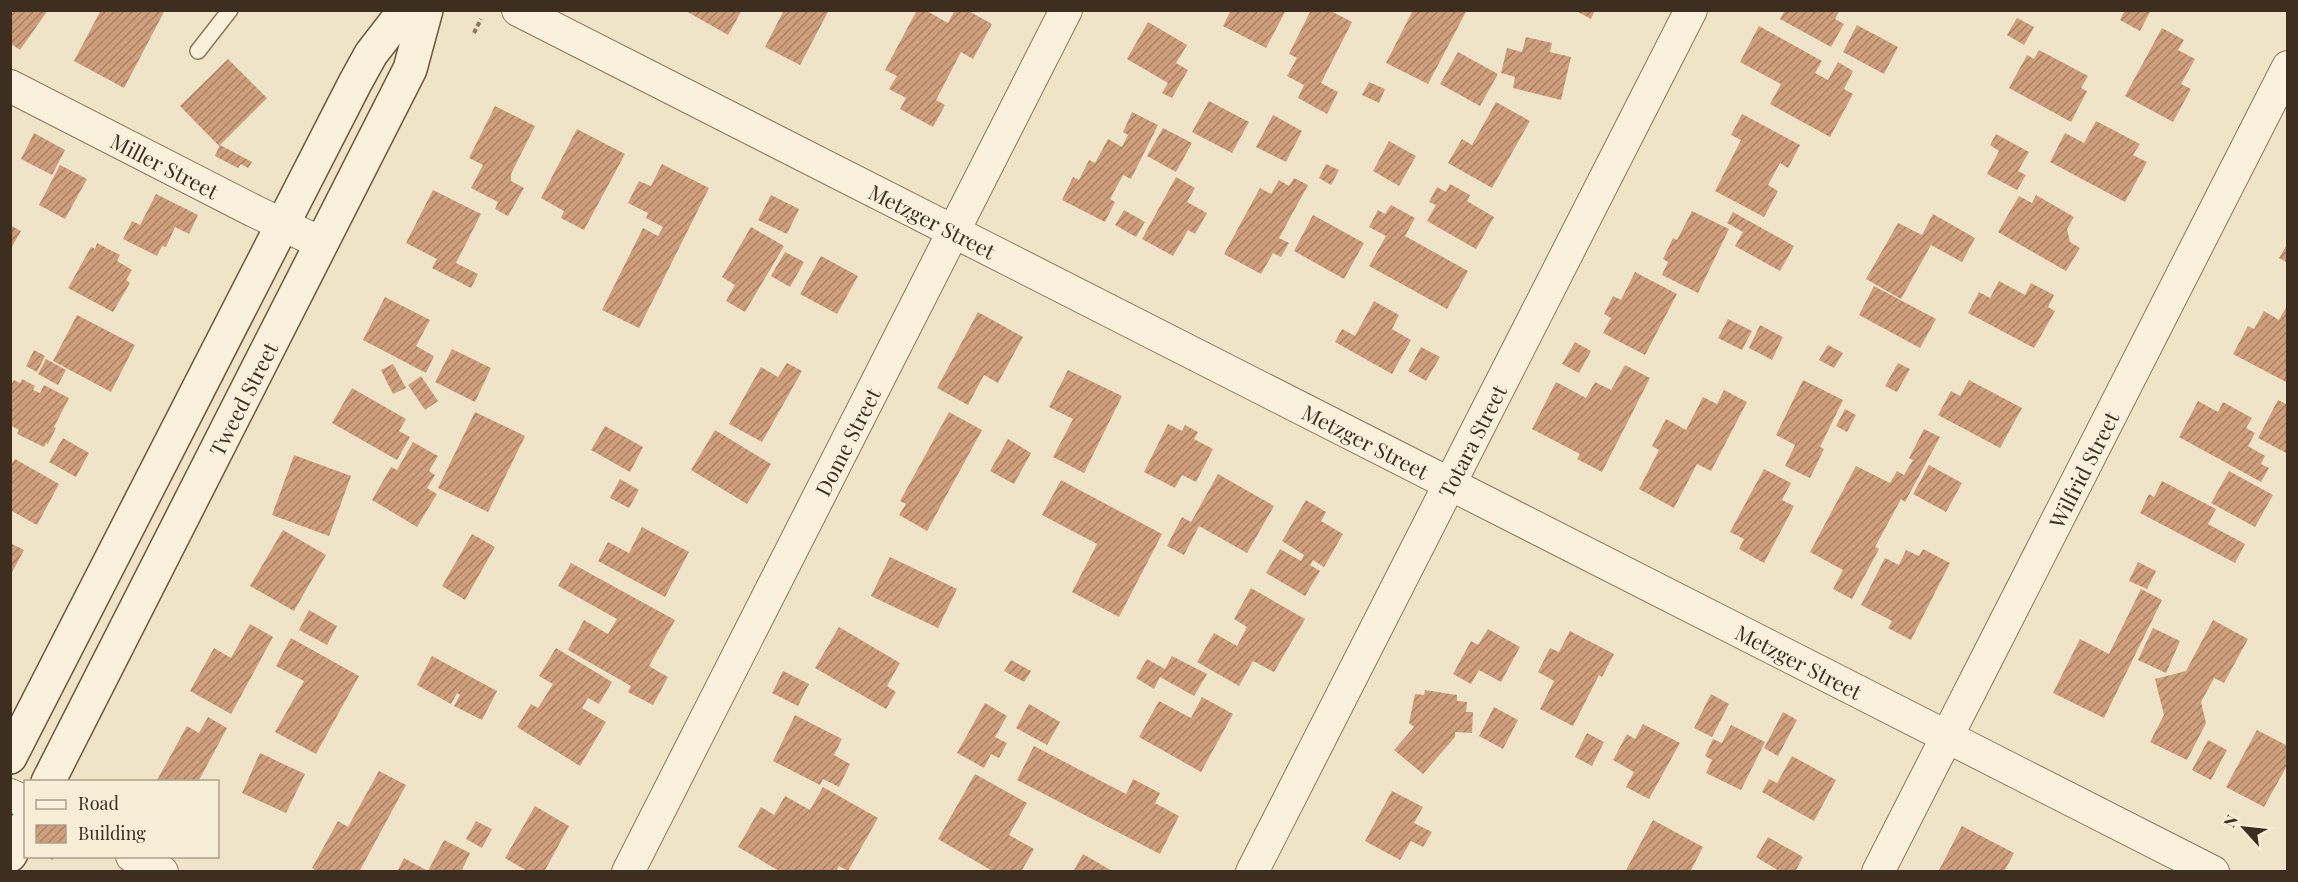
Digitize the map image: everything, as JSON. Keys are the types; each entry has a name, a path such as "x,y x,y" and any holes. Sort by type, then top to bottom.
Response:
{"main road":[{"name":"Tweed Street","path":"10,757 371,54 405,10"},
{"name":"Tweed Street","path":"49,780 410,69 426,10"},
{"path":"10,855 24,829"}],"street":[{"name":"Metzger Street","path":"518,10 2213,872"},
{"name":"Dome Street","path":"627,872 1066,10"},
{"name":"Totara Street","path":"1252,872 1691,10"},
{"name":"Wilfrid Street","path":"1878,872 2288,67"},
{"name":"Miller Street","path":"10,86 321,243"},
{"path":"10,795 24,801"},
{"path":"136,858 162,872"}],"lane":[{"path":"198,51 231,10"}],"path":[{"path":"474,33 481,19"}],"building":[{"path":"10,10 48,10 20,50 10,43"},
{"path":"101,10 165,10 124,88 74,61"},
{"path":"684,10 742,10 728,35"},
{"path":"784,10 829,10 800,65 765,47"},
{"path":"917,10 925,10 948,23 955,10 967,10 992,24 973,59 961,52 936,100 945,105 933,127 900,109 906,98 889,89 897,76 885,70"},
{"path":"1231,10 1286,10 1266,48 1223,26"},
{"path":"1311,10 1329,10 1352,22 1321,83 1338,92 1327,114 1298,98 1304,85 1287,76 1297,58 1289,54"},
{"path":"1413,10 1467,10 1428,84 1386,63"},
{"path":"1574,10 1595,10 1591,19"},
{"path":"1785,10 1840,10 1835,19 1844,24 1831,47 1780,19"},
{"path":"2120,10 2151,10 2140,31 2120,20 2124,12"},
{"path":"2017,18 2034,27 2024,45 2007,35"},
{"path":"1148,22 1187,45 1176,63 1188,70 1172,98 1162,93 1168,83 1127,59"},
{"path":"1857,25 1898,47 1884,74 1843,52"},
{"path":"1759,26 1822,61 1815,73 1828,80 1838,62 1853,71 1844,89 1853,94 1830,137 1770,104 1781,84 1740,62"},
{"path":"2162,28 2184,40 2178,50 2195,59 2181,84 2191,89 2173,122 2125,96"},
{"path":"1526,37 1552,43 1550,52 1571,57 1561,100 1513,88 1515,77 1501,73 1507,48 1522,52"},
{"path":"2039,50 2088,76 2081,88 2087,91 2071,122 2009,88 2027,55 2034,59"},
{"path":"1458,52 1498,74 1480,106 1440,84"},
{"path":"228,59 267,98 219,146 180,106"},
{"path":"1369,82 1385,89 1379,103 1362,95"},
{"path":"1209,101 1249,122 1232,153 1192,132"},
{"path":"1496,102 1530,121 1492,188 1448,163 1462,139 1472,145"},
{"path":"495,106 535,126 511,174 511,181 524,188 508,216 495,209 498,202 471,188 483,165 469,158"},
{"path":"1132,112 1158,125 1131,179 1123,175 1110,199 1115,202 1105,222 1062,200 1073,177 1079,180 1089,160 1095,163 1108,139 1122,147 1128,135 1123,132"},
{"path":"1742,114 1800,145 1788,168 1780,163 1768,185 1778,191 1764,217 1715,191 1741,140 1731,135"},
{"path":"1273,115 1302,131 1286,162 1256,147"},
{"path":"2096,121 2140,144 2133,155 2147,162 2125,202 2050,162 2065,133 2084,143"},
{"path":"1163,128 1192,143 1176,172 1147,156"},
{"path":"577,129 625,154 584,230 561,218 564,211 541,198"},
{"path":"34,133 65,150 52,175 21,159"},
{"path":"1996,134 2029,152 2018,171 2026,175 2017,190 1987,174 1999,151 1990,145"},
{"path":"1389,141 1416,156 1399,186 1373,171"},
{"path":"220,145 252,162 248,168 241,164 238,168 215,156"},
{"path":"662,164 709,188 639,328 602,310 643,228 658,236 663,227 646,218 648,213 628,203 639,181 651,186"},
{"path":"1326,164 1339,170 1331,185 1319,178"},
{"path":"60,165 87,179 65,219 39,205"},
{"path":"1176,177 1195,188 1187,202 1207,213 1195,234 1188,230 1173,256 1142,239"},
{"path":"1294,178 1308,185 1279,238 1289,243 1281,257 1273,253 1261,274 1224,254 1260,188 1271,194 1279,180 1289,186"},
{"path":"1450,184 1470,195 1467,201 1494,217 1476,249 1427,221 1436,205 1429,202 1437,187 1446,192"},
{"path":"433,190 481,214 456,263 478,274 471,288 432,268 437,259 406,243"},
{"path":"156,194 198,215 189,234 175,227 166,247 162,246 157,256 123,239 132,221 140,225"},
{"path":"771,195 799,209 787,234 758,220"},
{"path":"2036,195 2074,217 2067,229 2070,242 2080,248 2066,271 1998,232 2019,196 2032,203"},
{"path":"1391,205 1415,218 1405,236 1468,271 1447,309 1369,266 1386,236 1369,227 1378,210 1385,214"},
{"path":"1124,210 1145,222 1136,237 1115,225"},
{"path":"1692,211 1729,229 1698,293 1662,275 1668,262 1663,259 1673,238 1677,240"},
{"path":"1733,212 1794,246 1780,271 1735,246 1743,232 1727,223"},
{"path":"1933,214 1975,238 1962,262 1931,245 1901,299 1866,279 1898,223 1922,235"},
{"path":"1313,215 1364,243 1344,279 1294,251"},
{"path":"10,225 21,231 10,250"},
{"path":"751,227 784,246 745,312 726,301 735,285 722,277"},
{"path":"97,243 120,255 117,261 132,270 126,280 130,283 113,312 68,288 91,247 95,249"},
{"path":"2288,243 2288,263 2279,258"},
{"path":"785,252 804,262 790,287 771,276"},
{"path":"821,256 858,276 837,314 800,294"},
{"path":"1635,272 1677,294 1645,355 1603,333 1611,318 1604,314 1613,296 1621,300"},
{"path":"1999,281 2025,295 2031,283 2054,295 2048,307 2055,311 2034,348 1968,313 1979,292 1990,298"},
{"path":"1874,286 1936,319 1920,348 1859,315"},
{"path":"385,297 430,320 416,346 434,356 426,373 363,340"},
{"path":"1374,301 1399,315 1392,329 1411,340 1392,374 1335,342 1342,329 1355,336"},
{"path":"2288,304 2288,383 2233,354 2248,326 2254,329 2264,311 2279,320"},
{"path":"978,312 1023,337 998,383 984,375 968,405 937,388"},
{"path":"77,315 135,345 111,392 53,361"},
{"path":"1728,319 1752,331 1742,350 1718,338"},
{"path":"1760,325 1783,337 1772,360 1749,348"},
{"path":"1575,342 1591,351 1579,373 1562,364"},
{"path":"1828,345 1843,353 1834,368 1819,360"},
{"path":"1421,347 1440,357 1426,381 1408,371"},
{"path":"452,349 491,368 475,402 435,382"},
{"path":"34,350 45,356 37,372 26,366"},
{"path":"46,359 66,370 58,385 38,374"},
{"path":"787,363 802,371 762,442 729,424 761,367 778,377"},
{"path":"1898,363 1910,369 1897,392 1885,386"},
{"path":"393,364 406,388 393,394 381,370"},
{"path":"1625,365 1650,378 1602,472 1577,459 1580,454 1532,429 1556,382 1586,398 1595,382 1611,390"},
{"path":"1068,370 1122,396 1084,473 1053,457 1073,419 1049,407"},
{"path":"421,376 438,401 425,410 408,385"},
{"path":"22,379 35,386 33,390 40,393 44,385 69,398 48,444 46,443 44,447 17,434 19,430 10,425 10,387 14,380 20,383"},
{"path":"1803,380 1843,400 1820,447 1824,449 1810,478 1785,466 1795,445 1776,435"},
{"path":"1969,380 2022,408 2000,448 1938,415 1951,391 1960,396"},
{"path":"352,388 406,419 399,431 410,437 397,460 332,423"},
{"path":"1724,390 1747,402 1711,471 1697,464 1674,508 1639,489 1659,450 1652,446 1666,419 1686,430 1703,397 1717,404"},
{"path":"2278,400 2288,405 2288,454 2258,438"},
{"path":"2198,401 2218,412 2223,402 2252,418 2246,428 2255,433 2248,446 2265,456 2261,464 2269,468 2261,482 2179,437"},
{"path":"1845,409 1856,415 1847,432 1836,426"},
{"path":"475,412 525,436 488,512 438,488"},
{"path":"949,412 982,430 927,531 899,515 906,504 900,501"},
{"path":"1168,424 1182,431 1185,425 1198,432 1194,439 1213,449 1196,482 1182,475 1175,488 1144,472"},
{"path":"605,426 643,447 630,472 591,450"},
{"path":"1924,429 1940,437 1905,502 1901,499 1875,547 1879,549 1852,599 1833,589 1843,570 1810,552 1856,466 1890,483 1897,471 1904,475 1913,460 1909,458"},
{"path":"715,430 771,464 747,504 691,470"},
{"path":"63,438 89,453 76,477 49,462"},
{"path":"1008,439 1031,453 1014,484 990,471"},
{"path":"413,442 438,456 429,471 435,475 427,488 437,494 417,527 372,500 391,467 397,470"},
{"path":"294,455 351,476 329,536 272,515"},
{"path":"15,459 59,484 37,525 10,510 10,466"},
{"path":"1929,465 1962,483 1946,512 1913,494"},
{"path":"1764,469 1791,483 1782,500 1794,506 1764,563 1739,549 1744,539 1730,532"},
{"path":"2229,471 2273,495 2255,527 2211,503"},
{"path":"1218,474 1274,506 1247,553 1199,526 1184,555 1167,546 1182,517 1191,522"},
{"path":"620,479 639,490 629,508 610,498"},
{"path":"1061,480 1162,534 1119,617 1072,592 1097,544 1042,515"},
{"path":"2162,481 2216,509 2208,524 2245,544 2235,563 2140,513 2149,494 2154,497"},
{"path":"1306,500 1326,512 1321,521 1343,534 1324,567 1313,560 1310,565 1320,571 1305,596 1266,573 1280,549 1301,561 1304,555 1282,541"},
{"path":"642,527 689,552 665,597 598,561 608,542 629,553"},
{"path":"283,530 326,555 294,611 250,586"},
{"path":"472,534 495,547 465,600 442,586"},
{"path":"10,543 24,550 10,576"},
{"path":"1923,549 1950,563 1911,640 1888,628 1892,621 1861,605 1885,558 1899,565 1906,550 1919,556"},
{"path":"890,557 957,589 938,628 871,596"},
{"path":"2138,562 2156,571 2147,589 2129,581"},
{"path":"571,563 675,620 649,666 668,677 653,705 628,692 631,686 568,650 584,620 608,634 617,619 558,586"},
{"path":"1251,588 1305,619 1274,672 1253,661 1239,686 1197,662 1214,633 1237,646 1247,627 1234,619"},
{"path":"2141,589 2162,600 2104,718 2053,693 2080,639 2109,654"},
{"path":"309,610 337,626 327,645 299,630"},
{"path":"2213,620 2248,639 2224,683 2214,678 2201,702 2206,723 2187,760 2150,742 2164,715 2155,679 2186,671"},
{"path":"250,624 273,637 231,714 190,691 214,648 231,658"},
{"path":"839,627 900,663 887,686 896,692 886,709 815,668"},
{"path":"2153,628 2180,641 2166,673 2138,660"},
{"path":"1488,629 1520,647 1501,682 1479,670 1471,684 1453,674 1471,641 1478,645"},
{"path":"1570,631 1614,654 1602,677 1599,675 1573,726 1540,709 1554,681 1538,672 1550,648 1559,652"},
{"path":"291,638 359,676 316,754 275,732 304,681 276,666"},
{"path":"556,648 612,682 599,704 588,698 582,708 606,722 580,766 517,727 531,704 538,708 553,684 539,676"},
{"path":"432,656 497,691 482,720 454,706 460,695 457,693 451,704 417,685"},
{"path":"1172,656 1207,674 1194,696 1160,677 1154,689 1136,678 1147,659 1165,669"},
{"path":"1011,660 1031,671 1024,682 1004,671"},
{"path":"783,671 809,684 798,706 772,693"},
{"path":"1425,690 1457,695 1457,701 1467,702 1466,712 1473,712 1472,733 1455,732 1455,737 1423,774 1394,750 1414,727 1409,723 1415,694 1424,695"},
{"path":"1711,694 1729,704 1712,737 1694,728"},
{"path":"1202,697 1233,714 1201,772 1139,737 1159,701 1191,718"},
{"path":"985,703 1007,716 995,737 1007,743 999,758 991,754 984,768 957,753"},
{"path":"1029,704 1060,722 1047,745 1016,728"},
{"path":"1494,707 1518,720 1503,749 1479,736"},
{"path":"1783,712 1797,720 1778,756 1764,748"},
{"path":"795,715 842,739 834,755 850,764 839,787 823,779 820,785 773,761"},
{"path":"208,717 227,728 199,780 157,780 187,726 199,733"},
{"path":"1643,724 1680,743 1649,799 1626,787 1634,772 1613,760 1627,734 1635,739"},
{"path":"1731,725 1765,742 1741,790 1706,773 1712,760 1705,756 1713,739 1722,743"},
{"path":"2257,730 2288,746 2288,764 2264,807 2226,787"},
{"path":"1587,733 1604,742 1592,766 1575,757"},
{"path":"2208,740 2227,750 2211,780 2192,770"},
{"path":"1034,746 1126,794 1133,779 1160,793 1155,803 1179,816 1160,854 1017,780"},
{"path":"260,753 305,774 286,813 242,793"},
{"path":"1792,756 1836,780 1814,821 1762,792 1769,779 1777,783"},
{"path":"379,771 406,785 359,872 318,872 312,868 338,821 348,827"},
{"path":"975,774 1027,803 1009,835 1034,849 1021,872 994,872 938,839"},
{"path":"823,787 878,818 848,871 839,866 836,872 781,872 738,847 761,807 774,815 785,796 810,810"},
{"path":"1392,791 1423,807 1414,823 1432,832 1423,847 1411,841 1400,860 1365,841"},
{"path":"535,806 569,826 544,872 529,872 505,858"},
{"path":"1653,820 1703,847 1690,872 1625,872"},
{"path":"476,821 492,829 482,848 466,839"},
{"path":"1962,826 2014,853 2004,872 1938,872"},
{"path":"1768,837 1803,857 1795,872 1781,872 1756,857"},
{"path":"444,840 470,853 461,872 397,872 404,858 428,871"},
{"path":"1083,854 1114,872 1073,872"}]}
